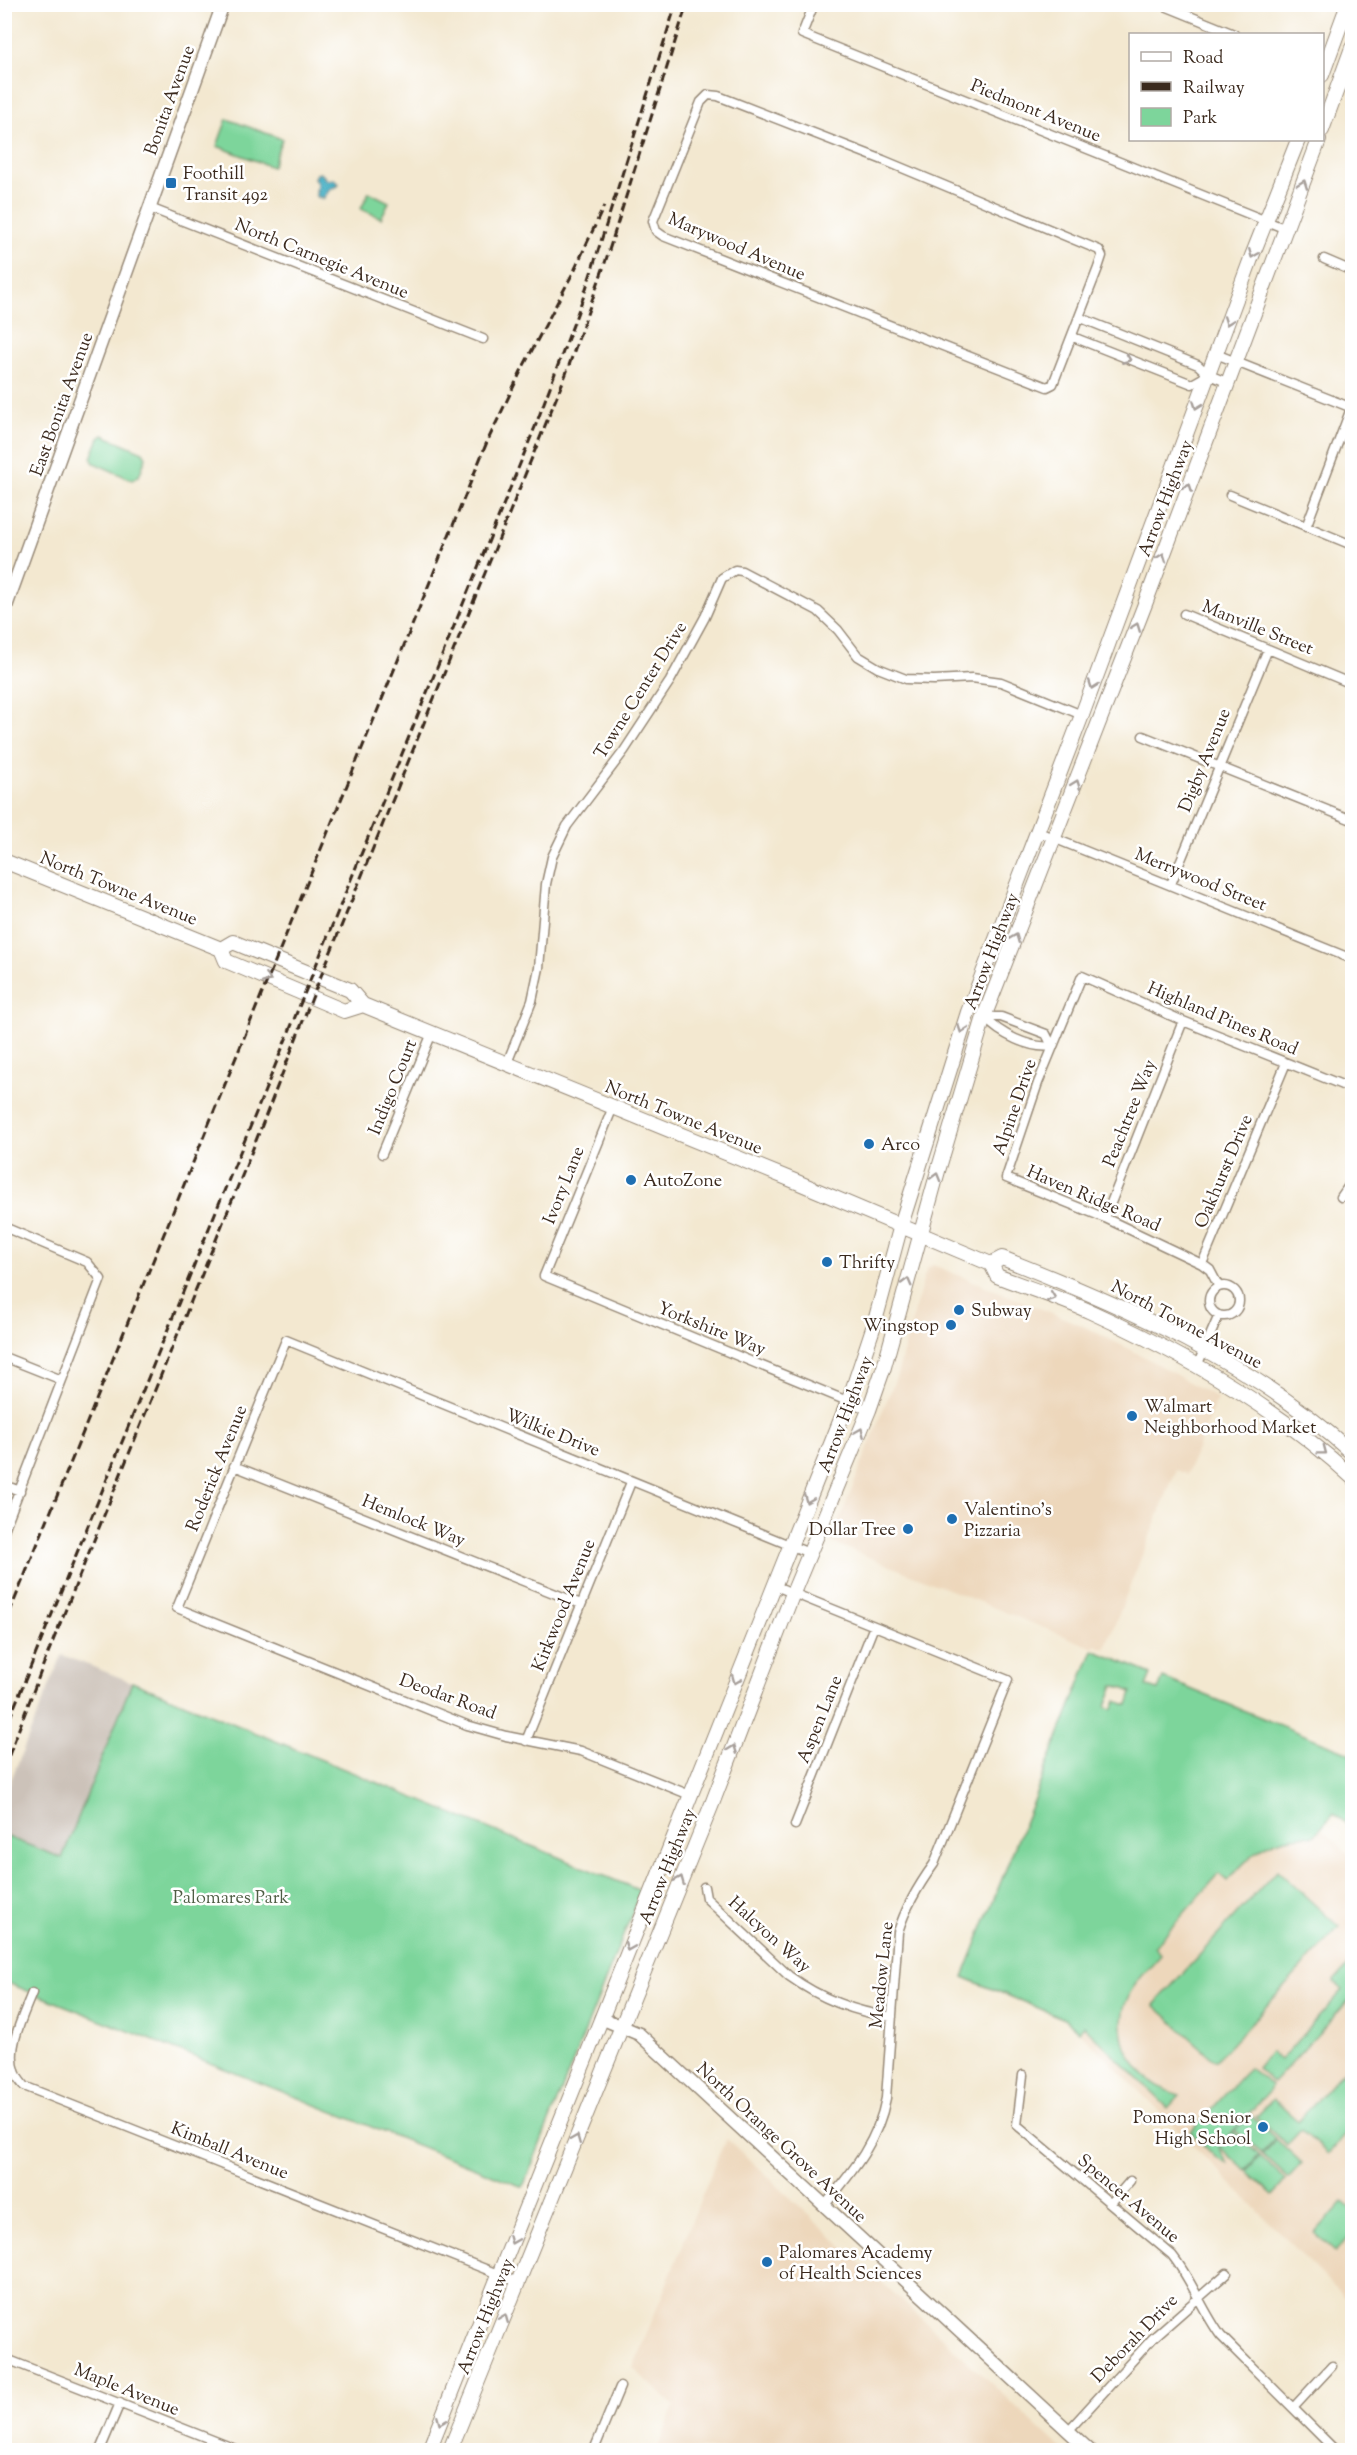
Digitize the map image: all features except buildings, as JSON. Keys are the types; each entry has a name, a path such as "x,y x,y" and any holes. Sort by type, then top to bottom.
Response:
{"main road":[{"name":"Bonita Avenue","path":"150,208 223,4"},
{"path":"1324,69 1348,4"},
{"path":"1324,127 1353,48"},
{"name":"Arrow Highway","path":"429,2451 848,1401 874,1325 901,1225 950,1065 1209,375 1251,256 1298,141"},
{"name":"Arrow Highway","path":"450,2451 712,1804 809,1553 869,1410 884,1367 984,1017 1229,383 1319,141"},
{"name":"East Bonita Avenue","path":"4,612 150,208"},
{"name":"North Towne Avenue","path":"4,861 220,949 226,961 344,1011 363,1005"},
{"name":"North Towne Avenue","path":"220,949 233,942 350,990 363,1005 921,1233 991,1264 997,1276 1090,1311 1197,1366 1291,1428 1353,1477"},
{"name":"North Towne Avenue","path":"991,1264 1002,1258 1141,1316 1204,1349 1299,1409 1353,1453"},
{"name":"Deodar Road","path":"690,1796 712,1804"},
{"name":"North Orange Grove Avenue","path":"601,2018 639,2034 1089,2451"}],"street":[{"name":"Piedmont Avenue","path":"814,4 802,34 1286,229"},
{"path":"1160,4 1232,33"},
{"path":"1324,72 1342,78"},
{"name":"Marywood Avenue","path":"708,94 718,96 883,160 1099,250 1102,256 1073,337 1053,384 1047,387 663,236 656,231 652,221 701,102 708,94"},
{"name":"North Carnegie Avenue","path":"150,208 483,339"},
{"path":"1324,259 1353,271"},
{"path":"1081,318 1198,365 1209,375 1229,383"},
{"path":"1073,337 1192,384 1209,375"},
{"path":"1216,354 1352,407 1306,526"},
{"path":"1230,495 1353,545"},
{"name":"Towne Center Drive","path":"507,1063 532,1001 539,968 546,884 552,858 567,826 624,750 670,681 705,617 716,587 729,572 742,571 818,611 838,630 858,656 878,668 906,679 972,678 1001,682 1082,715"},
{"name":"Manville Street","path":"1184,614 1353,684"},
{"name":"Digby Avenue","path":"1171,884 1268,649"},
{"path":"1143,736 1353,820"},
{"name":"Merrywood Street","path":"1036,831 1353,959"},
{"name":"Alpine Drive","path":"1006,1178 1052,1046 1082,976"},
{"name":"Highland Pines Road","path":"1082,976 1183,1021 1353,1089"},
{"name":"Alpine Drive","path":"984,1017 1001,1017 1046,1034 1052,1046"},
{"name":"Alpine Drive","path":"984,1017 997,1030 1040,1048 1052,1046"},
{"name":"Peachtree Way","path":"1105,1218 1183,1021"},
{"name":"Indigo Court","path":"382,1154 432,1033"},
{"name":"Oakhurst Drive","path":"1202,1264 1286,1063"},
{"name":"Ivory Lane","path":"544,1276 613,1107"},
{"name":"Haven Ridge Road","path":"1006,1178 1105,1218 1202,1264"},
{"path":"1341,1197 1353,1181"},
{"path":"4,1227 87,1262 101,1280 4,1530"},
{"path":"1202,1264 1210,1270 1219,1287"},
{"name":"Yorkshire Way","path":"544,1276 869,1410"},
{"path":"1219,1287 1233,1289 1239,1301 1232,1313 1219,1315 1212,1309 1210,1301 1212,1292 1219,1287"},
{"path":"1197,1366 1219,1315"},
{"name":"Roderick Avenue","path":"177,1608 286,1340"},
{"name":"Wilkie Drive","path":"286,1340 809,1553"},
{"path":"4,1357 62,1380"},
{"name":"Hemlock Way","path":"234,1466 581,1604"},
{"name":"Kirkwood Avenue","path":"526,1741 631,1482"},
{"path":"4,1485 20,1491"},
{"path":"773,1585 874,1626"},
{"name":"Deodar Road","path":"177,1608 467,1725 526,1741 581,1751 690,1796"},
{"name":"Meadow Lane","path":"824,2205 859,2164 882,2120 898,1932 904,1912 915,1890 934,1864 1008,1680 874,1626"},
{"name":"Aspen Lane","path":"795,1825 874,1626"},
{"name":"Halcyon Way","path":"704,1887 706,1898 789,1976 803,1986 841,2005 892,2017"},
{"name":"Kimball Avenue","path":"32,1994 10,2047 9,2058 16,2079 24,2086 519,2282"},
{"name":"Spencer Avenue","path":"1023,2075 1017,2125 1172,2255 1186,2274 1210,2321 1221,2336 1335,2451"},
{"path":"1111,2203 1130,2181"},
{"name":"Deborah Drive","path":"1068,2431 1153,2338 1227,2273"},
{"name":"Maple Avenue","path":"4,2358 238,2451"},
{"path":"1293,2408 1332,2366"},
{"path":"594,2451 620,2387"},
{"path":"100,2451 120,2403"}],"shaded area":[{"path":"933,1265 1081,1325 1139,1354 1217,1398 1187,1474 1176,1470 1105,1649 1096,1645 1094,1648 831,1542 898,1372 924,1277 927,1269"},
{"path":"62,1655 132,1682 62,1859 5,1836 4,1797"},
{"name":"Pomona Senior High School","path":"1321,1828 1352,1857 1352,2305 1079,2031 1220,1874 1228,1881 1251,1854 1270,1842 1294,1835 1314,1836"},
{"name":"Palomares Academy of Health Sciences","path":"727,2139 1063,2450 657,2450 674,2406 633,2368 718,2156"}],"green space":[{"path":"227,119 282,139 272,167 217,146"},
{"path":"369,192 389,202 381,218 361,209"},
{"path":"103,435 143,452 146,457 139,476 132,480 94,463 91,458 99,438"},
{"path":"1093,1650 1151,1674 1146,1686 1158,1690 1163,1678 1352,1754 1352,1829 1334,1813 1314,1836 1299,1836 1275,1841 1255,1853 1227,1881 1219,1874 1154,1947 1161,1955 1139,1979 1129,1995 1123,2011 1124,2042 1139,2070 1164,2089 1180,2095 1168,2108 1084,2026 1079,2031 1065,2019 963,1977","holes":["1114,1685 1132,1692 1128,1705 1116,1701 1112,1710 1106,1706"]},
{"name":"Palomares Park","path":"132,1682 641,1891 523,2187 5,1982 5,1836 62,1858"},
{"path":"1277,1870 1339,1927 1216,2061 1154,2005"},
{"path":"1352,1961 1352,1997 1273,2083 1257,2068 1270,2052 1280,2060 1343,1990 1334,1982"},
{"path":"1249,2068 1271,2085 1270,2090 1219,2147 1228,2164 1215,2157 1191,2132"},
{"path":"1346,2068 1352,2073 1352,2127 1328,2154 1301,2130 1287,2145 1256,2117 1273,2099 1298,2121"},
{"path":"1249,2114 1275,2138 1261,2153 1235,2130"},
{"path":"1234,2132 1259,2155 1246,2171 1220,2147"},
{"path":"1276,2139 1302,2163 1288,2178 1262,2154"},
{"path":"1260,2156 1286,2180 1273,2195 1247,2171"},
{"path":"1343,2202 1352,2210 1352,2233 1335,2252 1315,2233"}],"water":[{"path":"321,173 327,180 334,179 339,184 330,189 323,199 316,196 317,183 314,178 316,174"}],"railway":[{"path":"4,1732 535,427 583,298 676,4"},
{"path":"4,1768 44,1663 312,998 566,374 604,266 687,4"},
{"path":"4,1626 487,442 522,369 575,269 604,206"}],"place":[{"name":"Foothill Transit 492","path":"171,183"},
{"name":"Arco","path":"869,1144"},
{"name":"AutoZone","path":"631,1180"},
{"name":"Thrifty","path":"827,1262"},
{"name":"Subway","path":"959,1310"},
{"name":"Wingstop","path":"951,1325"},
{"name":"Walmart Neighborhood Market","path":"1132,1416"},
{"name":"Valentino's Pizzaria","path":"952,1519"},
{"name":"Dollar Tree","path":"908,1529"},
{"name":"Pomona Senior High School","path":"1263,2127"},
{"name":"Palomares Academy of Health Sciences","path":"767,2262"}]}
